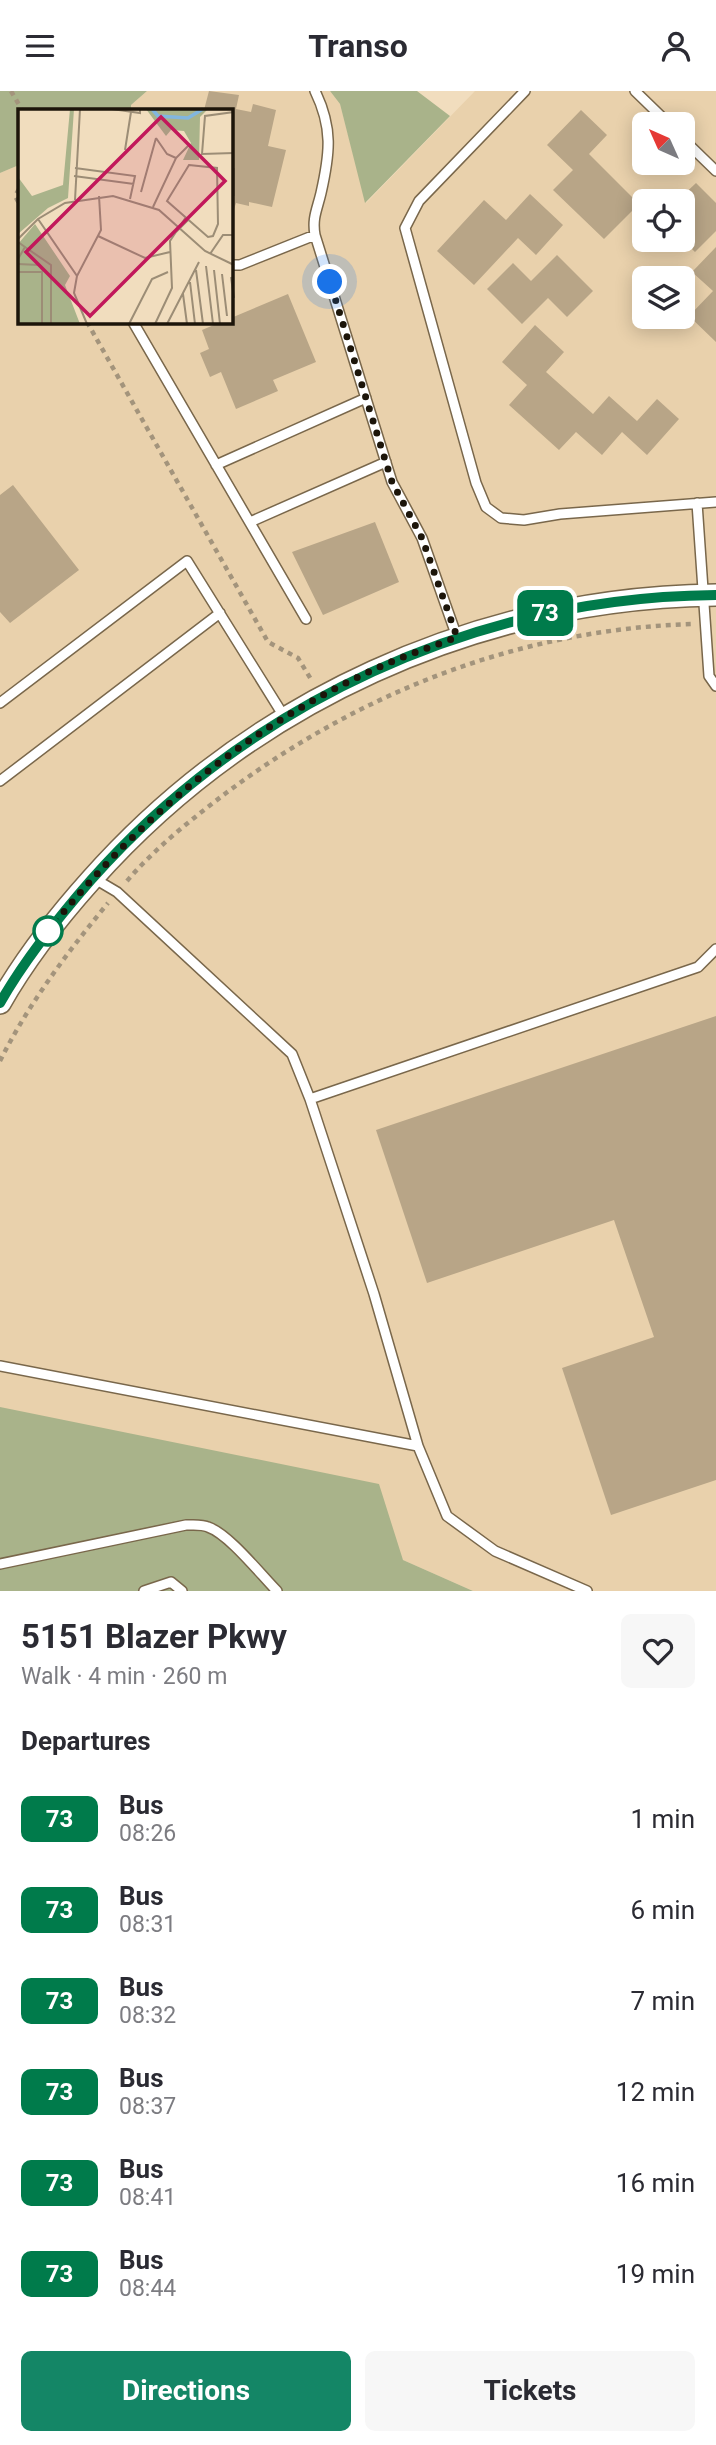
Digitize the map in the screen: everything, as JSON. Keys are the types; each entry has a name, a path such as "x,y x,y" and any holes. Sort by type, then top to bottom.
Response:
{"street":[{"path":"0,1003 45,934 93,878 175,795 285,718 321,697 374,669 457,637 519,619 599,603 709,595"}],"lane":[{"path":"314,91 328,118 327,166 312,218 315,235 392,482 422,538 457,637"},
{"path":"525,91 419,201 405,228 476,483 486,507 502,518 524,520 560,514 716,502"},
{"path":"635,91 657,112"},
{"path":"695,151 716,171"},
{"path":"233,265 289,248 315,235"},
{"path":"134,324 306,619"},
{"path":"216,465 366,398"},
{"path":"250,522 386,462"},
{"path":"697,503 709,595 704,624 709,676 716,687"},
{"path":"0,703 187,561 285,718"},
{"path":"0,781 220,613"},
{"path":"93,878 117,892 292,1054 310,1099 374,1294 418,1446 447,1516 495,1551 587,1591"},
{"path":"310,1099 698,967 716,949"},
{"path":"0,1366 418,1446"},
{"path":"0,1564 199,1525 210,1527 222,1536 277,1591"},
{"path":"144,1591 171,1582 182,1591"}],"path":[{"path":"12,93 21,109"},
{"path":"88,324 268,642 298,658 321,697"},
{"path":"0,1061 18,1025 69,950 117,892 199,814 279,754 384,697 489,655 595,632 704,624"}],"shaded area":[{"path":"147,91 330,91 340,104 366,203 475,91 716,91 716,1591 473,1591 403,1560 0,1408 0,173 18,165 18,324 233,324 233,109 131,109 131,105"}],"green space":[{"path":"0,91 147,91 131,105 131,109 18,109 18,165 0,173"},
{"path":"330,91 417,91 450,116 365,203 340,104"},
{"path":"0,1407 379,1484 403,1560 473,1591 0,1591"}],"building":[{"path":"209,91 239,95 236,109 251,112 253,104 276,110 268,146 286,150 272,207 249,202 249,206 236,203 233,212 233,109 204,109"},
{"path":"581,110 607,135 589,154 632,197 632,211 604,239 553,190 573,170 547,145"},
{"path":"696,183 716,203 716,231 695,252 695,189 690,189"},
{"path":"530,194 563,225 536,255 518,238 474,285 437,251 484,200 506,220"},
{"path":"716,247 716,342 695,322 695,310 713,291 695,275 695,269"},
{"path":"557,255 593,291 567,317 548,298 522,324 487,289 513,263 531,281"},
{"path":"288,294 316,362 273,380 278,391 236,409 221,372 210,377 200,353 209,349 202,330 216,324 233,324 233,317"},
{"path":"535,325 564,352 546,372 593,414 609,396 637,421 657,399 679,419 647,455 622,432 602,455 576,432 559,450 509,405 527,385 502,362"},
{"path":"13,485 79,570 10,623 0,612 0,495"},
{"path":"375,522 399,582 323,615 292,552"},
{"path":"716,1016 716,1480 611,1515 562,1368 654,1337 614,1220 427,1283 376,1130"}],"bus line":[{"name":"73","path":"0,1003 45,934 60,916 115,853 175,795 230,754 330,691 374,669 457,637 551,611 643,597 716,595"}],"route":[{"path":"48,931 115,853 175,795 230,754 330,691 374,669 457,637 422,538 392,482 330,282"}]}
